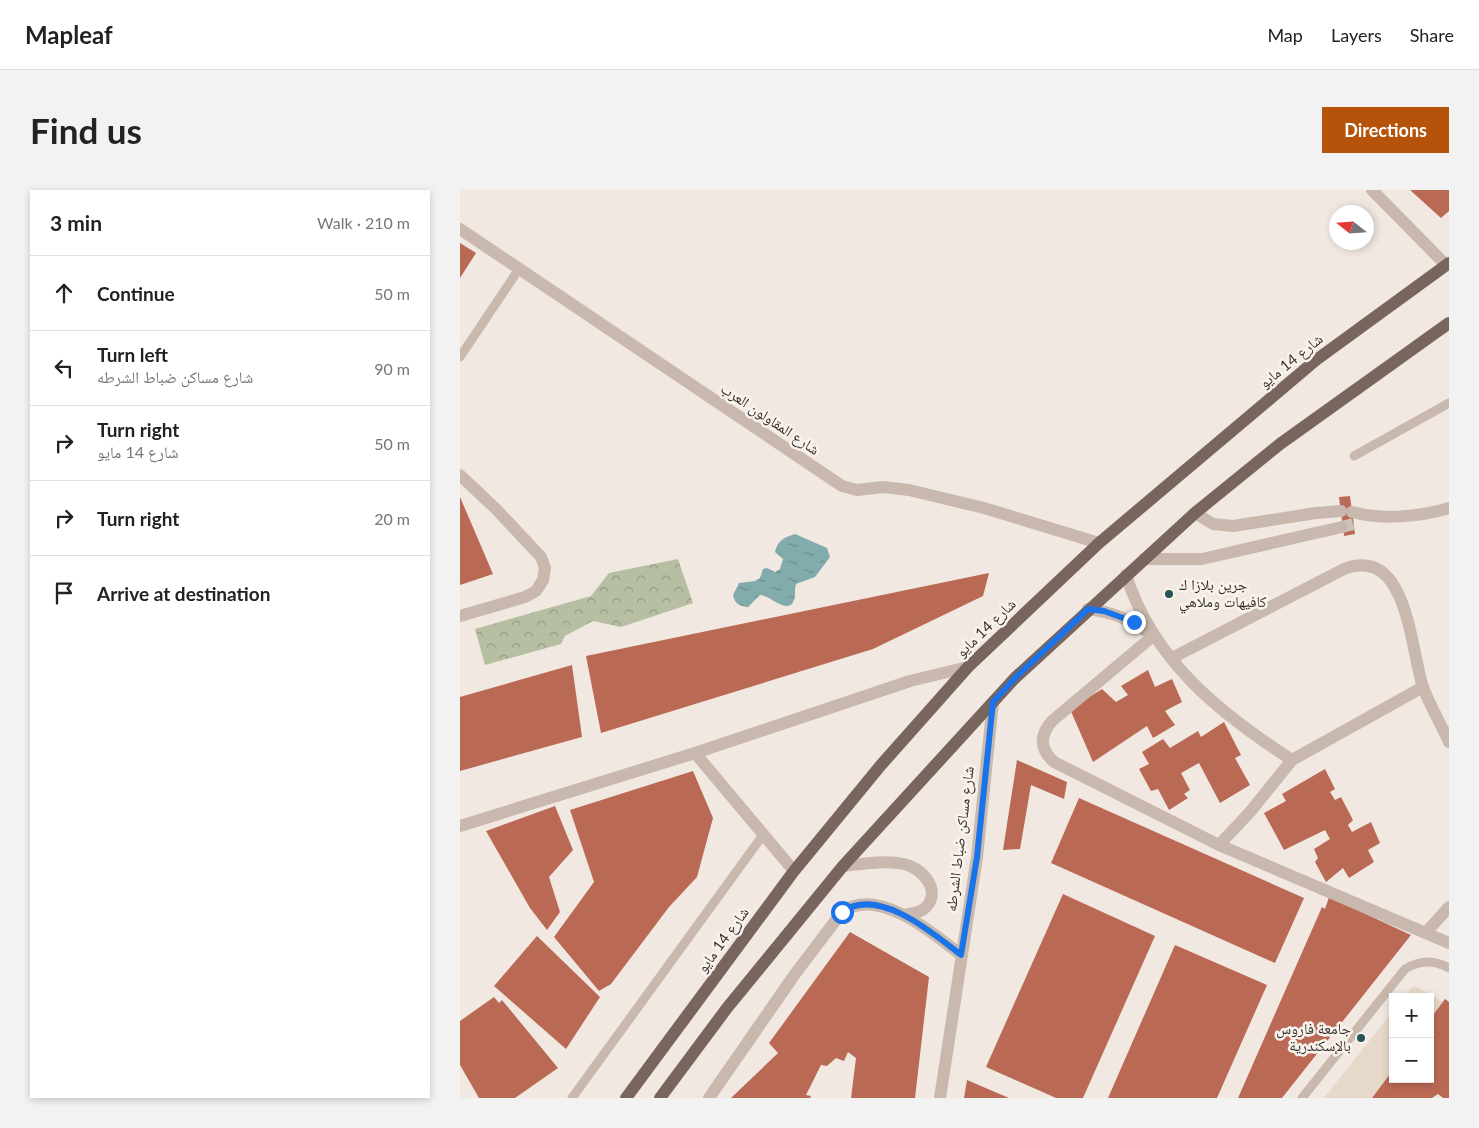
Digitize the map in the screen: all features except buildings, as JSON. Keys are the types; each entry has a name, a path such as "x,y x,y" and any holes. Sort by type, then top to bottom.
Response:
{"main road":[{"name":"شارع 14 مايو","path":"626,1098 794,871 881,765 968,667 1099,543 1316,360 1447,264"},
{"path":"660,1098 727,1008 843,866 1015,678 1088,609 1195,513 1288,438 1449,323"}],"street":[{"path":"1372,190 1447,264"},
{"name":"شارع المقاولون العرب","path":"460,229 842,486 857,490 883,487 909,490 984,508 1099,543"},
{"path":"460,475 496,509 541,557 545,568 540,586 526,597 460,616"},
{"path":"1195,513 1212,524 1233,526 1366,516 1426,514 1449,508"},
{"path":"1144,559 1202,559 1347,518"},
{"path":"1172,658 1344,569 1367,564 1378,569 1394,585 1415,645 1423,687 1449,742"},
{"path":"1126,575 1141,614 1153,636 1172,658 1223,713 1245,730 1292,760"},
{"path":"1088,609 1119,616 1134,622 1153,636"},
{"path":"1153,636 1052,721 1044,730 1041,742 1045,754 1054,762 1220,845 1449,943"},
{"path":"460,826 695,753 910,681 968,667"},
{"path":"1220,845 1250,812 1292,760 1423,687"},
{"name":"شارع مساكن ضباط الشرطه","path":"940,1098 977,857 993,702"},
{"path":"695,753 794,871"},
{"path":"843,866 889,863 904,864 918,869 928,879 932,893 927,907 919,912 905,915"},
{"path":"709,1098 794,974 842,912 860,904 870,904 905,915 932,932 961,955"},
{"path":"1430,928 1449,907"}],"lane":[{"path":"460,358 519,269"},
{"path":"1354,456 1449,402"},
{"path":"572,1098 763,835"},
{"path":"1302,1098 1405,970 1424,962 1434,962 1449,968"}],"green space":[{"path":"678,559 693,603 621,627 593,621 565,636 561,644 485,665 475,629 591,596 609,573"}],"shaded area":[{"path":"1415,986 1427,993 1407,993"},
{"path":"1434,997 1443,1002 1434,1014"},
{"path":"1389,1016 1389,1075 1372,1098 1324,1098"}],"water":[{"path":"795,534 827,548 830,557 815,577 796,584 794,600 788,606 778,604 760,595 748,607 738,604 733,595 739,583 755,581 760,578 763,569 767,568 775,572 780,569 783,559 775,552 776,548 782,540"}],"tunnel":[{"path":"1342,527 1353,524"}],"place":[{"name":"جرين بلازا ك كافيهات وملاهي","path":"1169,594"},
{"name":"جامعة فاروس بالإسكندرية","path":"1361,1038"}],"route":[{"path":"842,912 860,904 870,904 905,915 932,932 961,955 977,857 993,702 1015,678 1088,609 1104,611 1134,622"}]}
